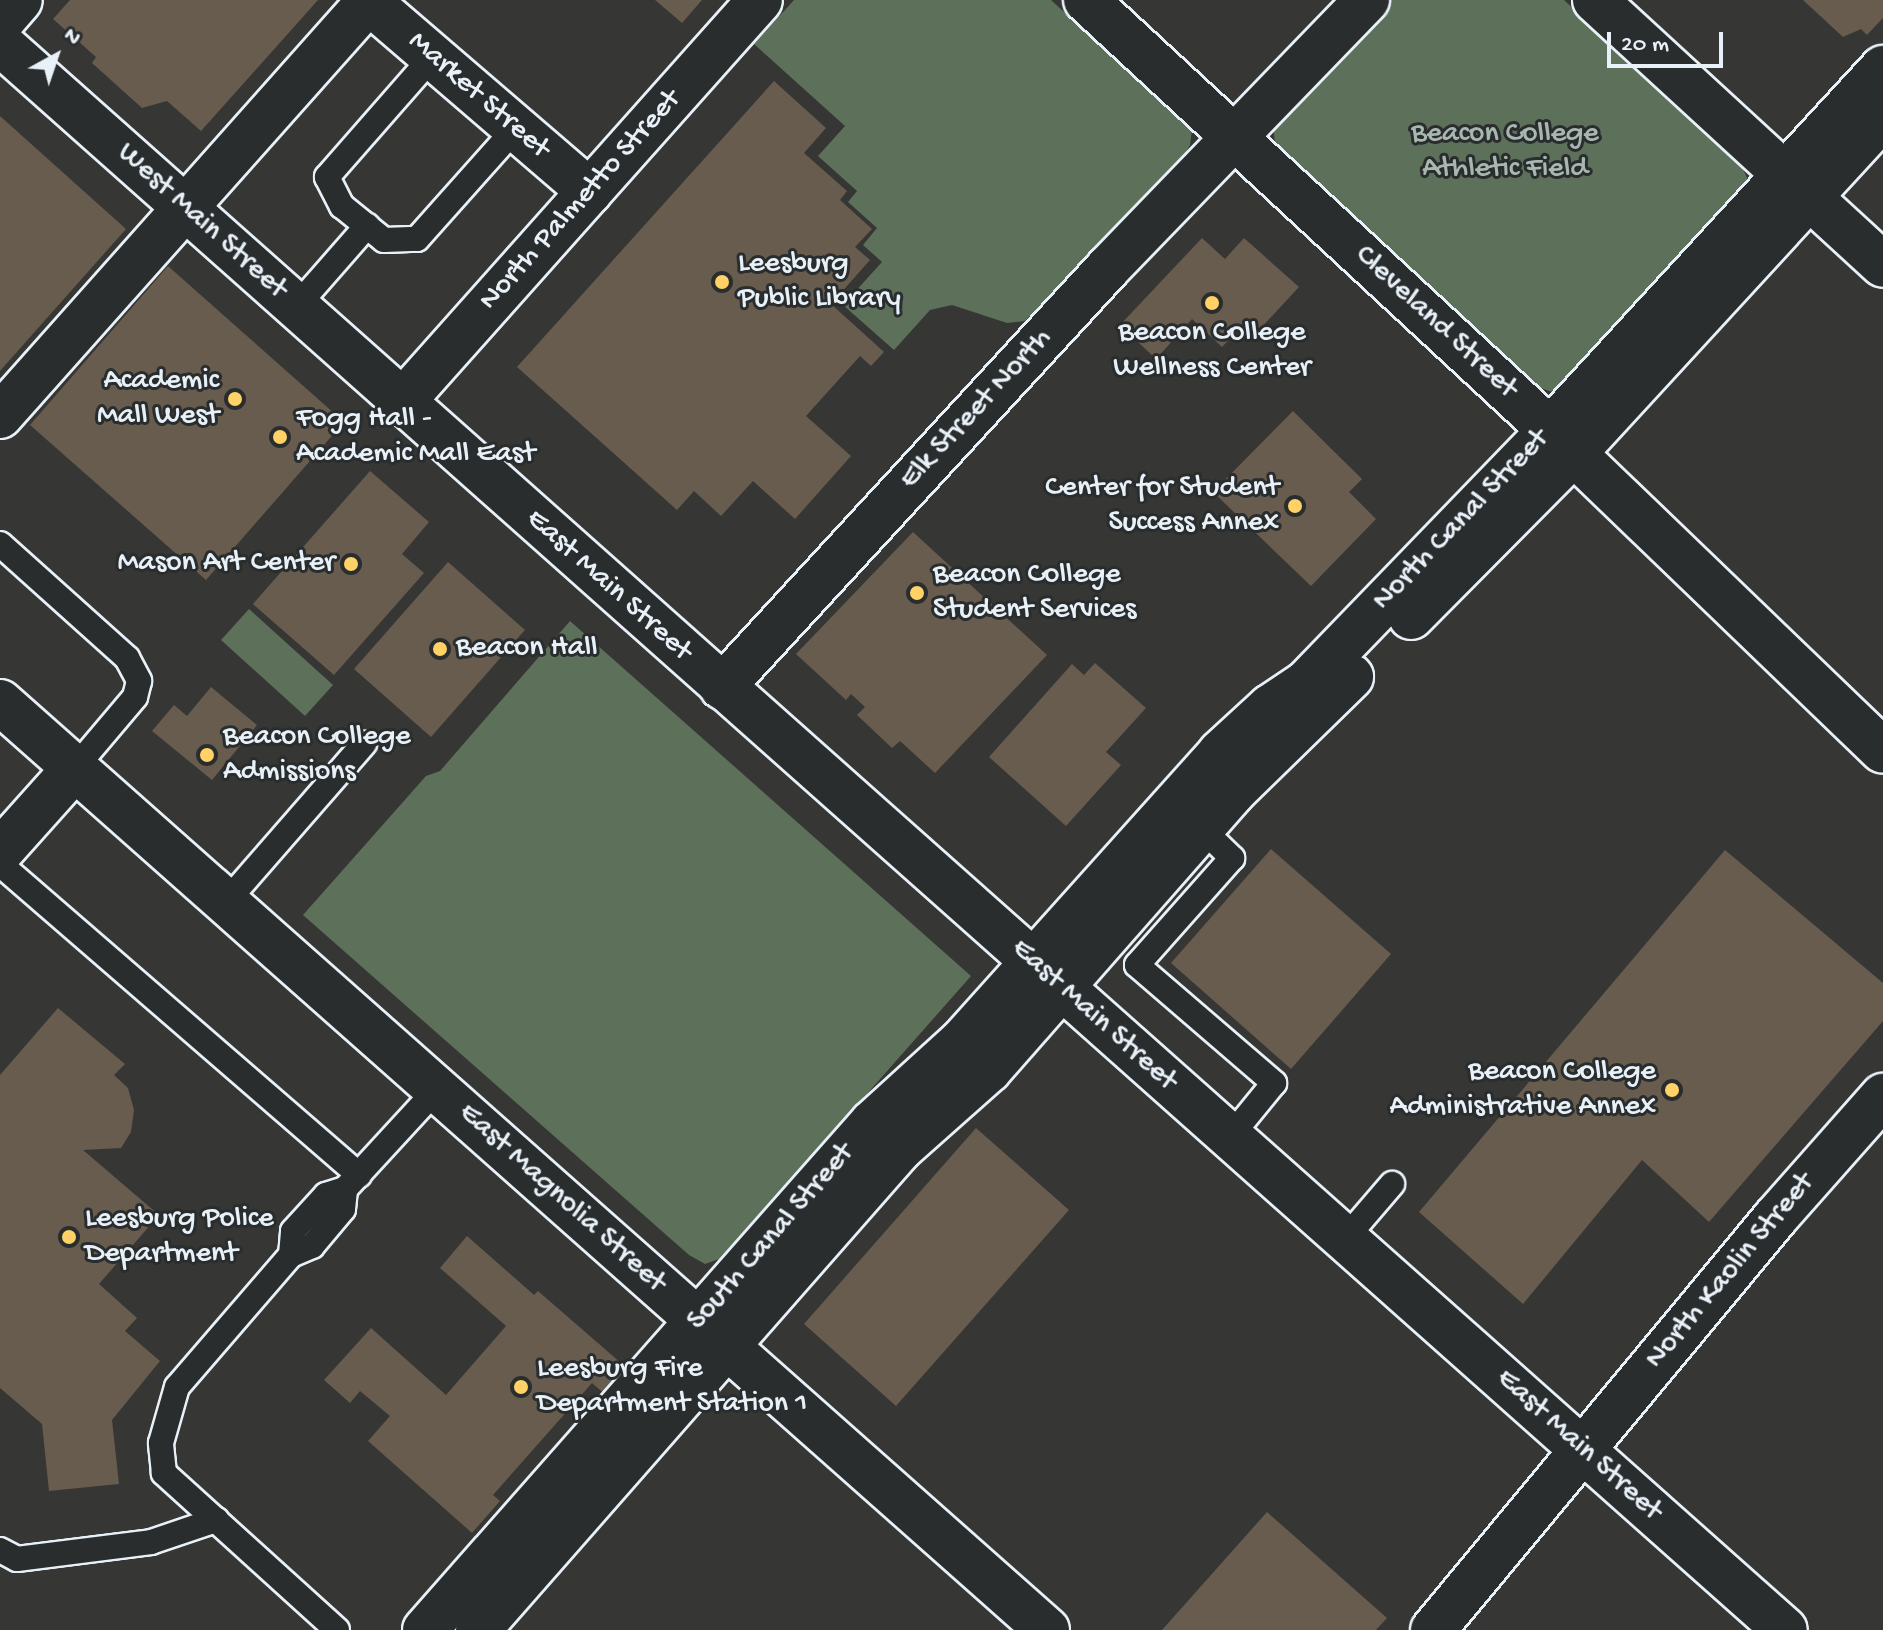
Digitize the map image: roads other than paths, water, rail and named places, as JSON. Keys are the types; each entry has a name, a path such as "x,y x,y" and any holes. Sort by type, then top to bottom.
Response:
{"street":[{"path":"0,23 20,0"},
{"name":"North Palmetto Street","path":"402,402 760,0"},
{"name":"Cleveland Street","path":"1086,0 1562,441 1883,751"},
{"name":"Elk Street North","path":"722,687 1234,136 1367,0"},
{"path":"1595,0 1883,265"},
{"path":"0,416 369,1"},
{"name":"Market Street","path":"369,1 590,192"},
{"name":"West Main Street","path":"0,43 402,402"},
{"name":"North Canal Street","path":"713,1333 900,1149 989,1070 1045,974 1189,816 1220,753 1270,707 1306,683 1562,441 1798,184 1883,68"},
{"path":"1798,184 1883,117"},
{"name":"East Main Street","path":"402,402 1582,1450 1768,1625"},
{"name":"East Magnolia Street","path":"0,702 1047,1630"},
{"path":"0,852 75,768"},
{"name":"North Kaolin Street","path":"1433,1630 1776,1217 1883,1096"},
{"path":"478,1630 713,1333"},
{"name":"South Canal Street","path":"425,1630 713,1333"}],"lane":[{"path":"433,56 327,177 342,206 384,240 417,239 516,128"},
{"path":"296,307 367,226"},
{"path":"0,544 127,658 139,681 135,697 75,768"},
{"path":"226,902 364,744"},
{"path":"1189,816 1232,858 1137,965 1274,1083 1230,1137"},
{"path":"0,864 352,1182"},
{"path":"337,1630 164,1473 161,1443 177,1387 291,1255 312,1246 343,1209 352,1182 437,1089"},
{"path":"1344,1240 1392,1184"},
{"path":"0,1550 17,1559 151,1542 216,1520"}],"place":[{"name":"Leesburg Public Library","path":"722,282"},
{"name":"Beacon College Wellness Center","path":"1212,303"},
{"name":"Academic Mall West","path":"235,399"},
{"name":"Fogg Hall - Academic Mall East","path":"280,437"},
{"name":"Center for Student Success Annex","path":"1295,506"},
{"name":"Mason Art Center","path":"351,564"},
{"name":"Beacon College Student Services","path":"917,593"},
{"name":"Beacon Hall","path":"440,649"},
{"name":"Beacon College Admissions","path":"207,755"},
{"name":"Beacon College Administrative Annex","path":"1672,1090"},
{"name":"Leesburg Police Department","path":"69,1237"},
{"name":"Leesburg Fire Department Station 1","path":"521,1387"}],"park label":[{"name":"Beacon College Athletic Field","path":"1505,152"}]}
